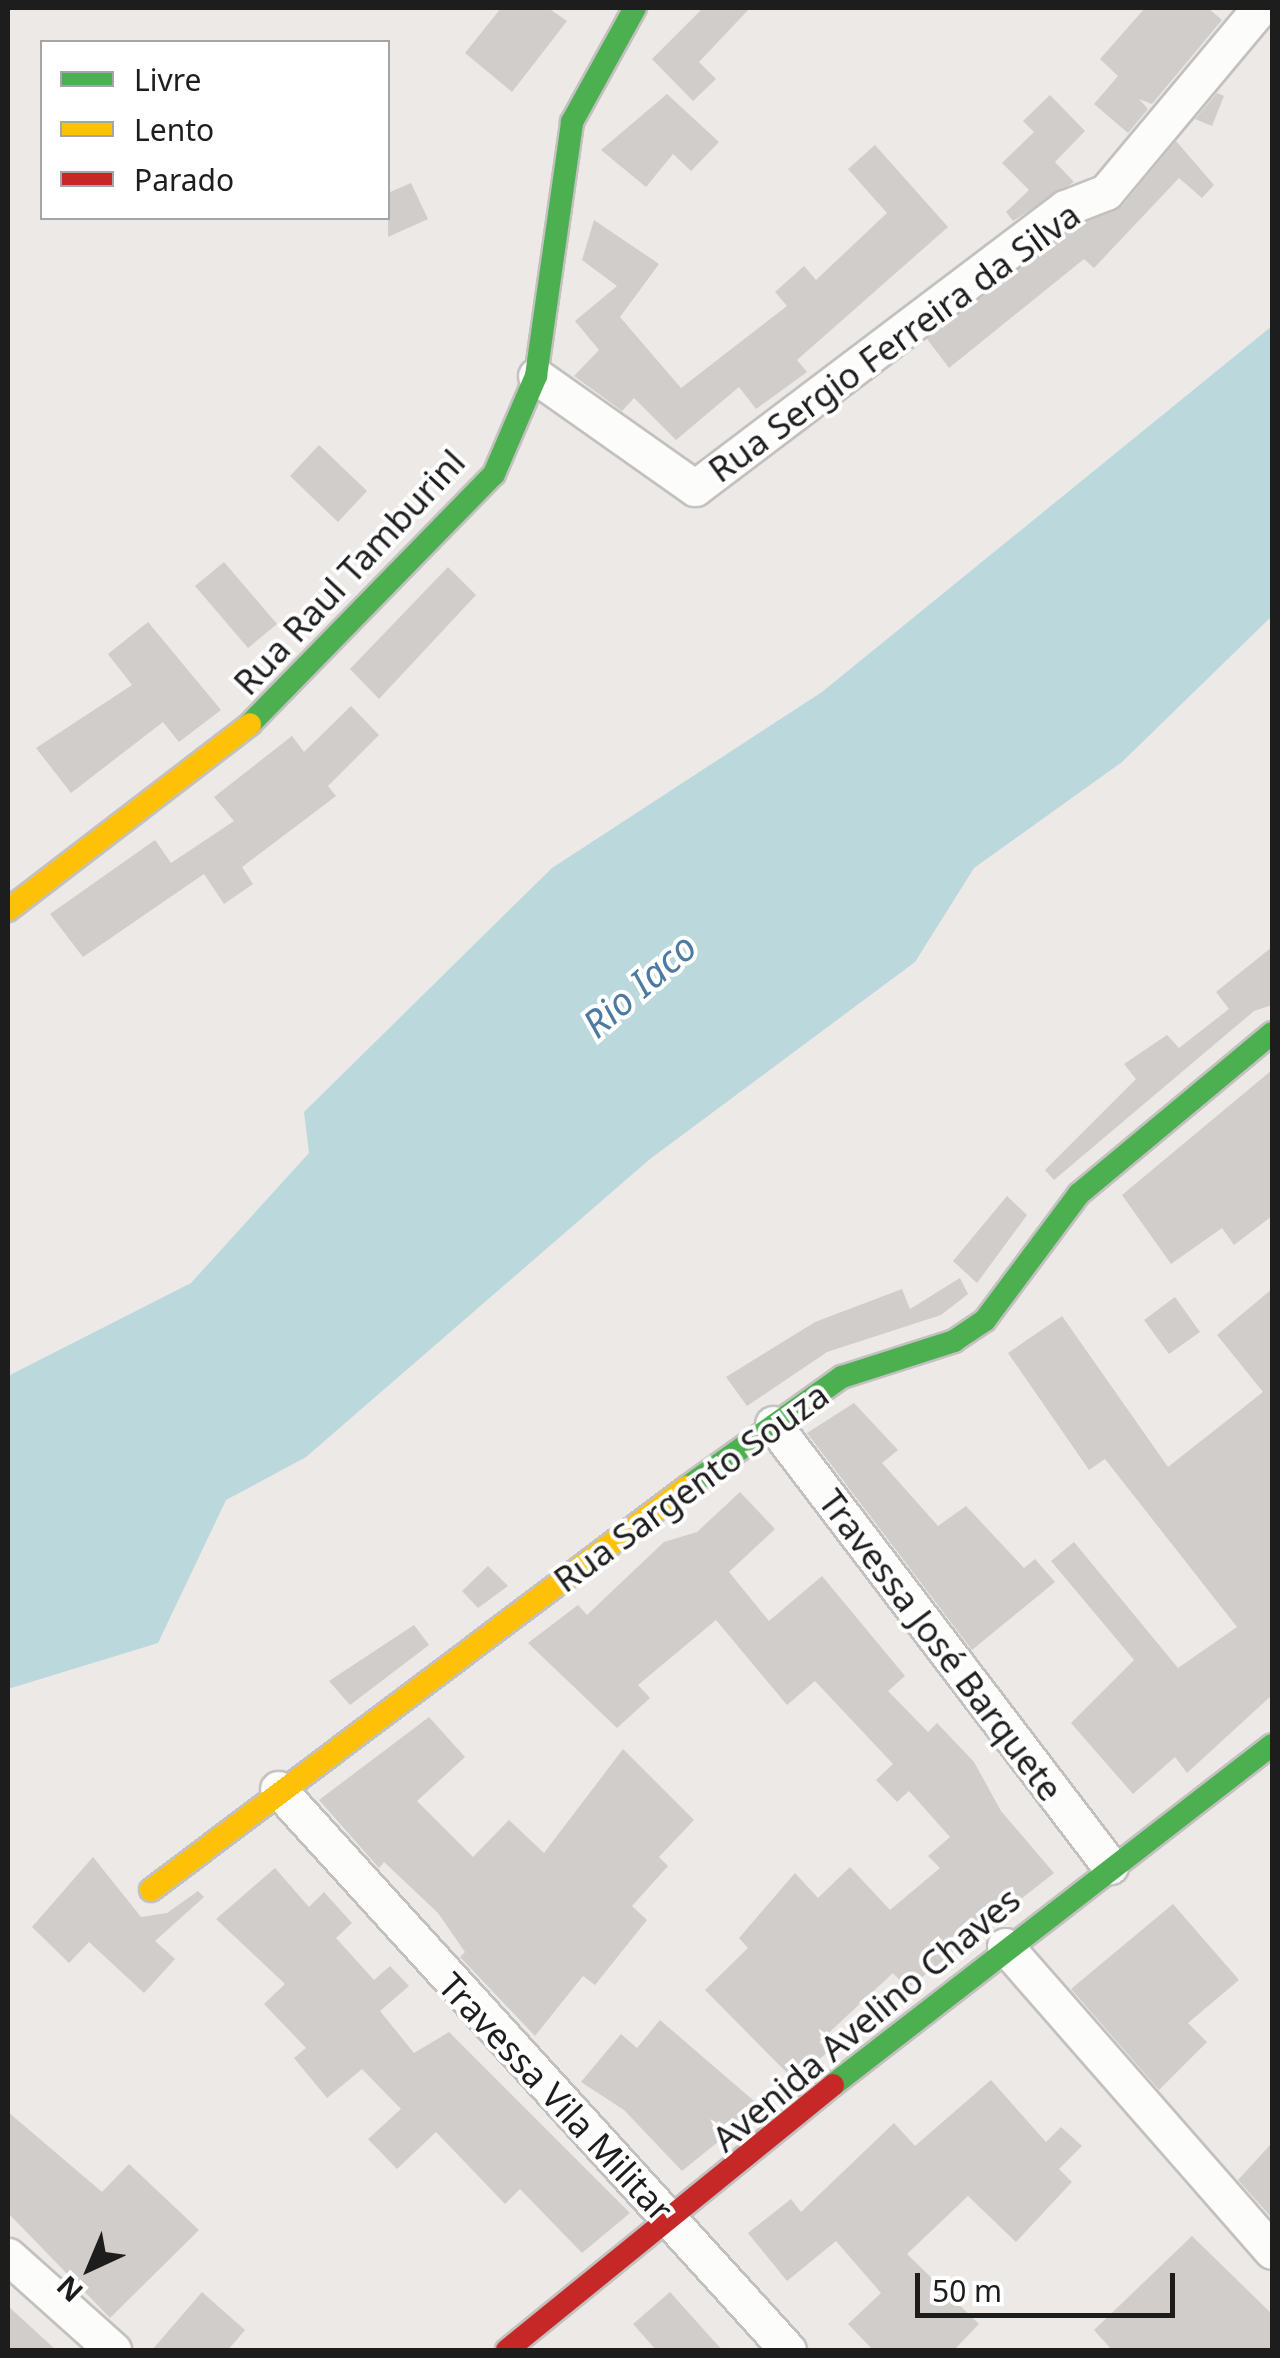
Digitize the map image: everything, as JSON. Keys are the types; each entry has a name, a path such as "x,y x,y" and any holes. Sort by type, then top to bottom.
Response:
{"street":[{"name":"Rua Raul Tamburinl","path":"8,910 279,702 494,474 536,376 572,122 635,8"},
{"name":"Rua Sergio Ferreira da Silva","path":"536,376 695,488 1066,208 1106,192 1260,8"},
{"name":"Rua Sargento Souza","path":"151,1890 278,1789 773,1424 842,1377 954,1341 984,1320 1079,1194 1272,1033"},
{"name":"Travessa José Barquete","path":"773,1424 1110,1866"},
{"name":"Avenida Avelino Chaves","path":"507,2350 674,2224 1006,1946 1272,1745"},
{"name":"Travessa Vila Militar","path":"278,1789 788,2350"},
{"path":"1006,1946 1272,2252"},
{"path":"8,2256 112,2350"}],"water":[{"name":"Rio Iaco","path":"1272,326 1272,616 1122,762 974,868 915,962 650,1159 306,1457 226,1500 158,1643 8,1689 8,1376 191,1283 309,1153 304,1112 552,868 822,692"}],"building":[{"path":"501,8 548,8 567,21 512,92 465,53"},
{"path":"703,8 750,8 699,62 716,79 693,101 652,59"},
{"path":"1145,8 1208,8 1222,20 1152,104 1139,99 1148,109 1128,133 1094,104 1118,76 1100,59"},
{"path":"1217,93 1224,96 1212,126 1195,119"},
{"path":"667,94 719,142 691,171 673,154 646,187 601,150"},
{"path":"1050,95 1085,131 1055,162 1074,182 1013,221 1006,212 1029,190 1002,163 1034,132 1023,121"},
{"path":"1176,141 1214,185 1202,198 1179,178 1094,268 1084,259 949,368 927,339 1075,227 1122,206"},
{"path":"875,145 948,227 797,360 807,372 756,409 739,387 676,440 634,398 622,411 574,376 599,350 575,321 617,286 582,260 594,220 659,264 620,317 681,388 787,306 775,292 804,266 816,280 887,213 848,169"},
{"path":"411,183 428,219 388,237 390,192"},
{"path":"319,445 367,491 338,522 290,476"},
{"path":"224,562 277,624 248,648 195,586"},
{"path":"448,567 476,595 379,699 350,669"},
{"path":"148,622 221,710 179,742 163,722 71,793 36,748 132,685 108,654"},
{"path":"351,706 379,735 328,786 336,796 242,867 253,884 224,904 204,874 83,957 50,914 155,840 171,863 234,821 214,797 292,736 304,752"},
{"path":"1272,947 1272,1005 1254,1011 1054,1180 1045,1170 1136,1079 1124,1064 1167,1035 1179,1048 1229,1009 1216,992"},
{"path":"1272,1070 1272,1216 1234,1245 1222,1228 1171,1264 1122,1195"},
{"path":"1007,1196 1027,1215 977,1283 953,1261"},
{"path":"960,1278 968,1294 941,1315 827,1352 747,1406 726,1377 815,1322 902,1289 910,1309"},
{"path":"1272,1289 1272,1695 1187,1773 1175,1757 1133,1794 1071,1723 1134,1660 1051,1561 1074,1542 1178,1668 1237,1627 1105,1459 1089,1470 1008,1353 1062,1316 1168,1467 1263,1392 1217,1335"},
{"path":"1175,1297 1200,1332 1169,1354 1144,1320"},
{"path":"854,1403 898,1450 882,1463 938,1526 966,1506 1024,1568 1035,1559 1055,1582 972,1650 807,1433"},
{"path":"740,1492 775,1529 729,1572 769,1621 822,1576 905,1676 888,1691 928,1732 937,1723 974,1762 1001,1811 1054,1873 907,1989 893,1973 819,2042 829,2051 794,2080 705,1990 748,1948 739,1938 795,1873 818,1898 850,1867 890,1910 940,1868 928,1856 950,1837 909,1791 897,1802 876,1780 893,1764 815,1681 787,1705 716,1620 638,1685 650,1698 617,1728 528,1643 578,1605 587,1615 664,1542 697,1532"},
{"path":"488,1566 508,1586 478,1608 462,1591"},
{"path":"414,1625 429,1645 350,1705 329,1681"},
{"path":"429,1717 465,1757 417,1801 473,1857 509,1820 544,1853 623,1749 694,1820 659,1857 668,1866 632,1906 647,1920 595,1985 583,1976 535,2036 460,1957 465,1952 438,1913 384,1862 379,1868 319,1800"},
{"path":"93,1857 141,1917 167,1913 198,1891 204,1897 155,1941 175,1959 144,1993 89,1942 69,1963 32,1927"},
{"path":"275,1868 309,1907 324,1892 352,1923 336,1938 374,1980 390,1966 409,1986 380,2011 414,2053 449,2032 630,2213 582,2253 520,2189 505,2204 436,2132 397,2169 368,2139 401,2109 362,2069 327,2098 294,2058 306,2048 264,2004 285,1984 216,1919"},
{"path":"1173,1904 1239,1980 1188,2023 1207,2042 1159,2090 1071,1989"},
{"path":"660,2020 761,2107 682,2171 624,2110 581,2082 621,2034 637,2048"},
{"path":"991,2080 1046,2142 1061,2127 1082,2146 1059,2169 1072,2182 1016,2242 968,2196 907,2254 979,2324 954,2350 873,2350 848,2324 881,2293 836,2241 787,2281 748,2233 791,2199 801,2212 894,2123 915,2146"},
{"path":"8,2112 102,2192 129,2164 199,2230 110,2318 8,2213"},
{"path":"1272,2143 1272,2218 1238,2180"},
{"path":"1192,2236 1272,2314 1272,2350 1112,2350 1094,2330"},
{"path":"202,2292 245,2330 228,2350 152,2350"},
{"path":"670,2292 722,2350 656,2350 633,2324"},
{"path":"8,2306 56,2350 8,2350"}],"traffic: fast":[{"path":"250,724 494,474 536,376 572,122 635,8"},
{"path":"687,1487 842,1377 954,1341 985,1320 1079,1194 1272,1033"},
{"path":"833,2085 1272,1745"}],"traffic: slow":[{"path":"8,910 250,724"},
{"path":"151,1890 687,1487"}],"traffic: jam":[{"path":"507,2350 833,2085"}]}
